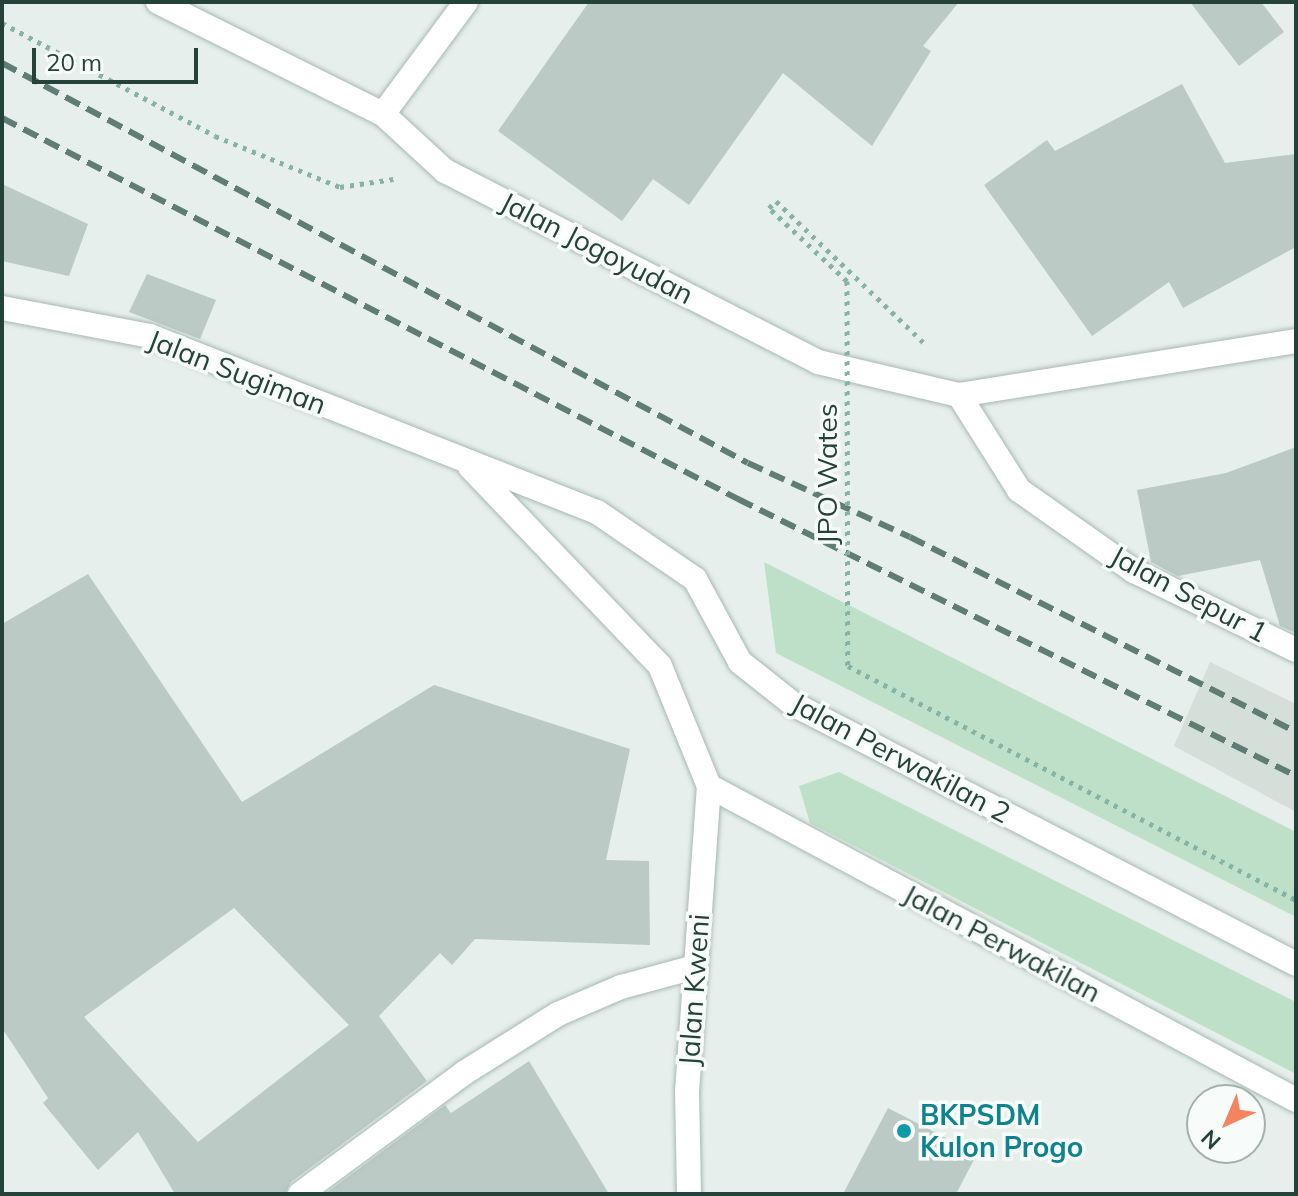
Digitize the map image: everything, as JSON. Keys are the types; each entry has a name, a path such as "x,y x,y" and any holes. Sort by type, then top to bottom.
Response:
{"main road":[{"name":"Jalan Jogoyudan","path":"158,2 383,114 445,171 818,362 959,395"},
{"path":"383,114 466,2"},
{"name":"Jalan Sugiman","path":"2,308 150,336 465,462"},
{"path":"959,395 1296,341"},
{"name":"Jalan Sepur 1","path":"959,395 1019,490 1134,571 1296,650"},
{"path":"465,462 660,666 709,786"},
{"name":"Jalan Perwakilan 2","path":"465,462 597,512 695,579 740,662 793,704 1296,964"},
{"name":"Jalan Kweni","path":"689,1194 687,1092 709,786"},
{"name":"Jalan Perwakilan","path":"709,786 1296,1100"},
{"path":"300,1194 464,1073 558,1014 621,987 695,967"}],"path":[{"path":"2,23 215,136 340,187 445,171"},
{"name":"JPO Wates","path":"959,395 920,335 776,201 769,208 847,281 848,666 1296,900"}],"shaded area":[{"path":"1210,662 1296,704 1296,812 1174,746"}],"green space":[{"path":"764,562 1296,832 1296,917 776,653"},
{"path":"839,772 1296,1002 1296,1074 810,823 799,786"}],"building":[{"path":"589,2 959,2 923,46 931,51 872,146 783,73 689,205 653,179 622,221 498,131"},
{"path":"1190,2 1261,2 1284,32 1239,66"},
{"path":"1182,84 1225,163 1296,154 1296,247 1183,308 1169,282 1092,336 984,185 1047,140 1055,151"},
{"path":"2,184 88,224 69,276 2,261"},
{"path":"147,274 216,300 200,339 129,312"},
{"path":"1296,447 1296,633 1280,626 1260,560 1178,576 1151,562 1137,490 1226,473"},
{"path":"88,574 242,802 434,685 630,749 606,860 649,861 650,945 475,939 452,965 440,953 379,1016 427,1081 291,1182 285,1194 175,1194 138,1132 98,1170 43,1103 48,1098 2,1028 2,624","holes":["234,908 349,1025 198,1142 84,1017"]},
{"path":"529,1061 609,1194 325,1194 445,1105 451,1113"},
{"name":"BKPSDM Kulon Progo","path":"888,1108 977,1154 956,1194 843,1194"}],"railway":[{"path":"2,63 748,463 910,537 1296,732"},
{"path":"2,118 738,499 1296,776"}],"place":[{"name":"BKPSDM Kulon Progo","path":"904,1131"}]}
